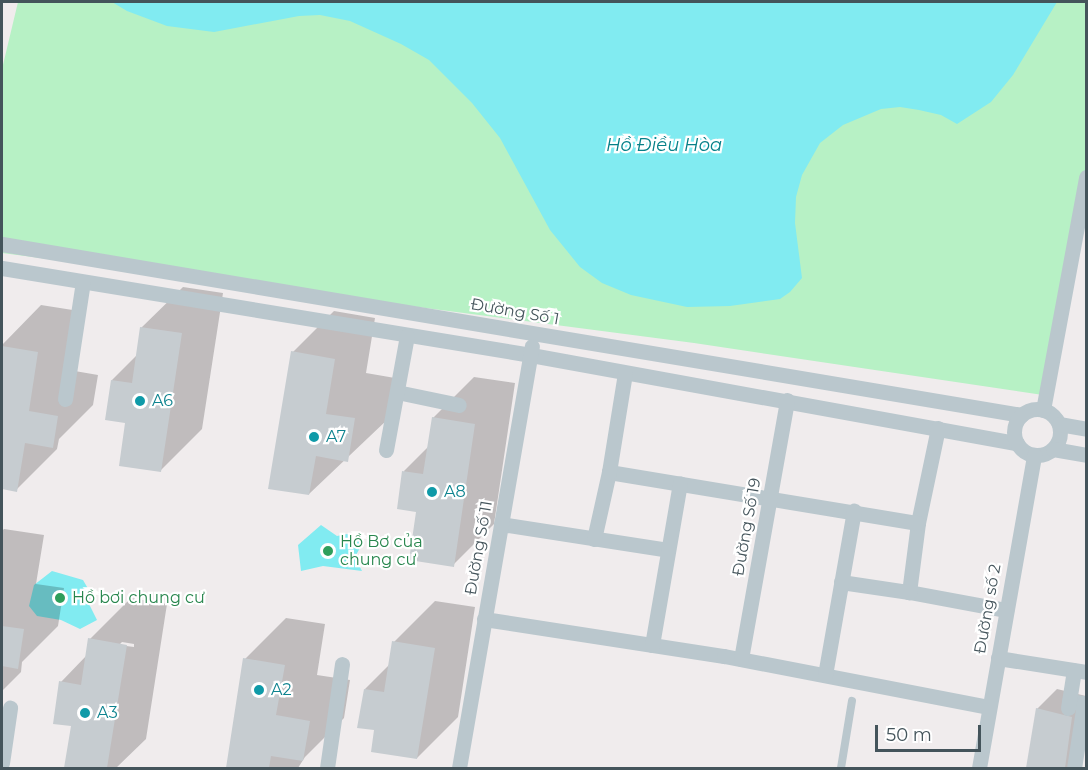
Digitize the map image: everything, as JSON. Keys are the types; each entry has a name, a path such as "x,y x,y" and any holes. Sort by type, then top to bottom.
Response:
{"street":[{"path":"1043,410 1082,222 1086,177"},
{"name":"Đường Số 1","path":"2,244 1022,415"},
{"path":"2,268 531,355 787,400 1017,443 1027,453 1034,455 1053,449 1086,455"},
{"path":"65,399 82,282"},
{"name":"Đường Số 11","path":"459,768 534,333"},
{"path":"386,450 408,336"},
{"path":"594,539 609,472 625,373"},
{"path":"397,392 459,405"},
{"name":"Đường Số 19","path":"741,659 787,400"},
{"path":"1017,443 1016,425 1022,415 1032,410 1043,410 1053,415 1059,424 1060,437 1053,449"},
{"path":"1059,424 1086,429"},
{"path":"909,592 918,523 938,428"},
{"name":"Đường số 2","path":"979,768 1034,455"},
{"path":"609,472 918,523"},
{"path":"652,645 680,483"},
{"path":"825,675 854,511"},
{"path":"501,524 668,550"},
{"path":"841,582 1006,610"},
{"path":"484,619 741,659 989,707"},
{"path":"998,658 1080,671 1069,704 1084,704 1074,768"},
{"path":"327,768 342,664"},
{"path":"2,763 10,708"}],"lane":[{"path":"840,768 852,701"}],"green space":[{"path":"18,2 1086,2 1086,174 1043,395 694,343 2,253 2,69"}],"water":[{"name":"Hồ Điều Hòa","path":"112,2 1057,2 1013,75 991,102 957,124 941,115 919,110 900,107 881,109 843,125 820,143 802,175 796,197 795,223 802,278 790,292 780,299 730,306 687,307 631,295 602,283 580,267 550,230 500,138 472,103 429,60 401,44 350,21 320,15 299,16 214,32 167,26 127,11"},
{"name":"Hồ Bơ của chung cư","path":"321,525 337,536 347,534 357,538 362,544 355,557 362,571 323,566 301,571 298,545"},
{"name":"Hồ bơi chung cư","path":"52,571 83,580 90,592 89,604 97,620 80,629 61,620 37,616 29,606 34,585"}],"building":[{"name":"A6","path":"140,327 182,333 161,472 119,466 125,423 105,420 111,380 132,383"},
{"path":"2,346 38,352 29,411 58,416 53,448 25,443 17,492 2,489"},
{"name":"A7","path":"291,351 335,359 326,414 355,418 348,462 316,456 309,495 268,489"},
{"name":"A8","path":"432,417 475,424 454,567 409,560 416,512 397,509 402,471 423,474"},
{"path":"2,626 24,629 18,669 2,666"},
{"name":"A3","path":"88,638 127,645 107,768 64,768 71,726 53,724 59,681 81,685"},
{"path":"392,641 435,648 417,759 371,752 374,730 357,728 364,689 384,692"},
{"name":"A2","path":"243,658 285,665 276,715 310,721 303,761 271,756 269,768 226,768"},
{"path":"1036,708 1072,717 1065,768 1026,768"}],"place":[{"name":"A6","path":"140,401"},
{"name":"A7","path":"314,437"},
{"name":"A8","path":"432,492"},
{"name":"Hồ Bơ của chung cư","path":"328,551"},
{"name":"Hồ bơi chung cư","path":"60,598"},
{"name":"A2","path":"259,690"},
{"name":"A3","path":"85,713"}]}
